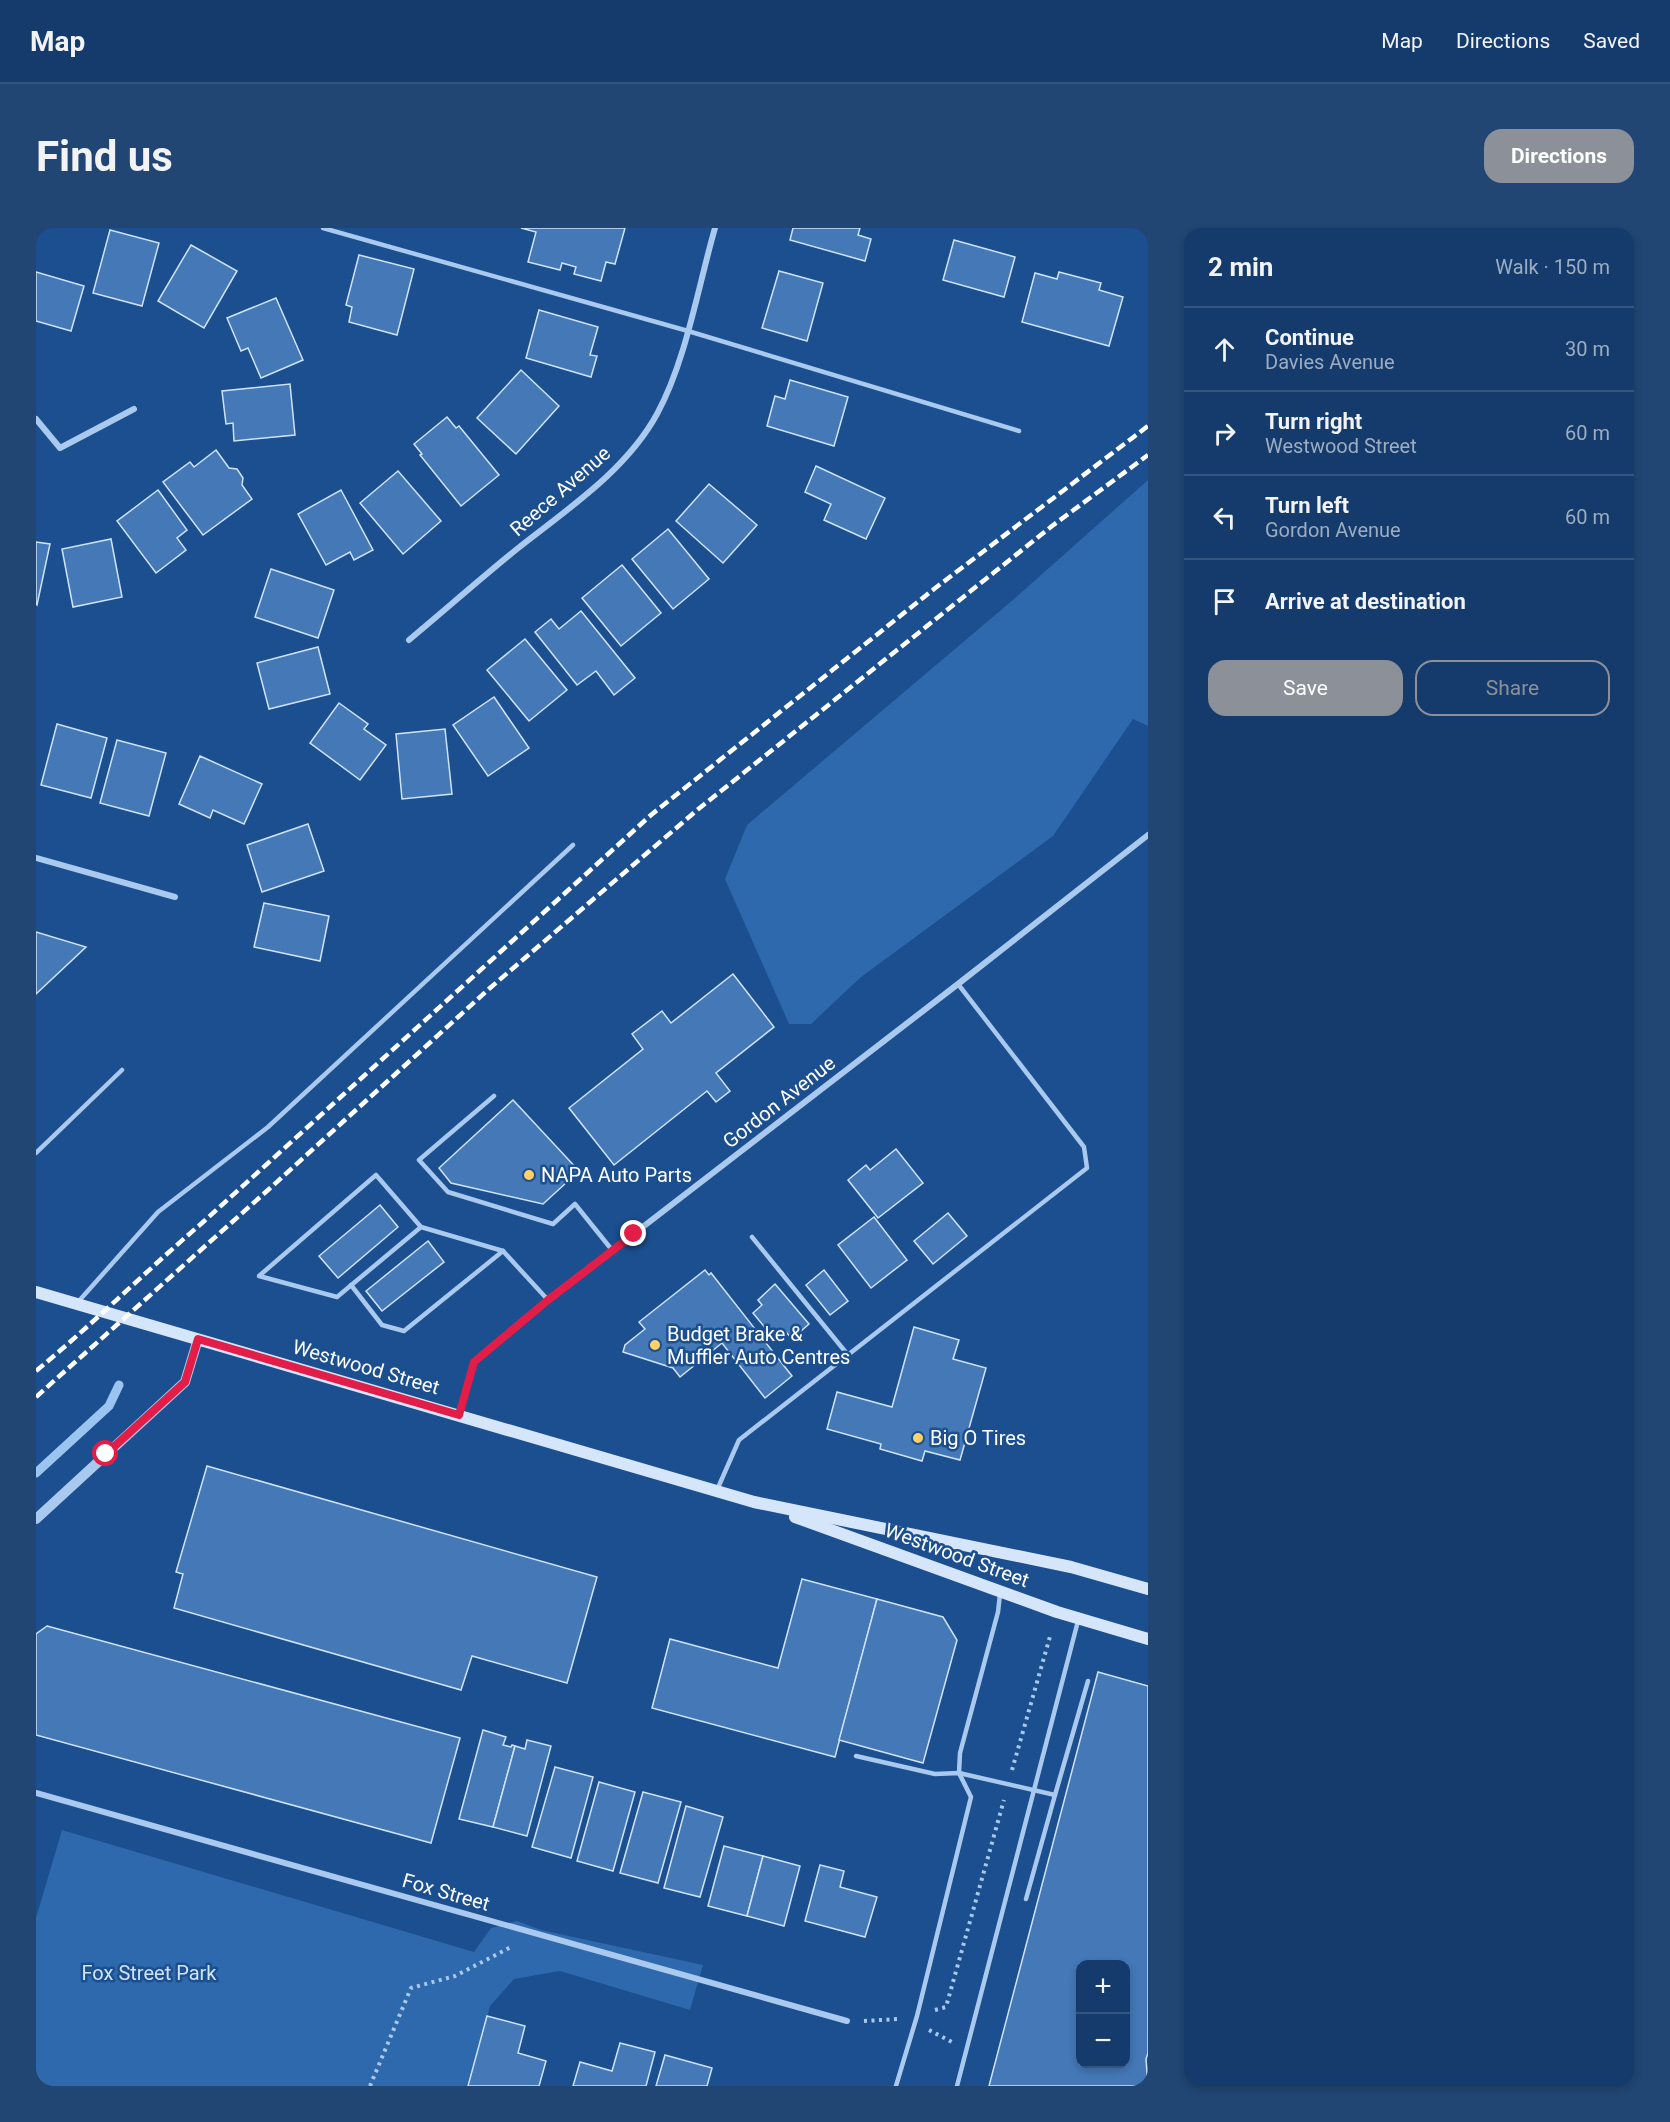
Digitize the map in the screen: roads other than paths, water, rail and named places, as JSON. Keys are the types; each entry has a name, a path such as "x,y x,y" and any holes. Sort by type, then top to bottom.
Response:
{"main road":[{"name":"Westwood Street","path":"36,1293 716,1492 754,1502 1071,1567 1148,1588"},
{"name":"Westwood Street","path":"754,1502 1057,1612 1148,1639"}],"street":[{"name":"Reece Avenue","path":"409,640 514,551 594,488 633,448 655,417 666,396 688,331 715,228"},
{"path":"36,419 60,448 134,409"},
{"name":"Gordon Avenue","path":"459,1415 474,1362 548,1300 1148,835"},
{"path":"36,858 175,897"},
{"path":"36,1519 185,1382 198,1339"},
{"name":"Fox Street","path":"36,1793 847,2021"}],"lane":[{"path":"323,228 688,331 1018,431"},
{"path":"76,1304 158,1212 268,1127 573,845"},
{"path":"716,1492 740,1440 1087,1168 1084,1147 958,984"},
{"path":"36,1154 122,1070"},
{"path":"494,1095 419,1161 448,1192 554,1224 575,1204 612,1250"},
{"path":"422,1227 337,1297 259,1276 376,1174 422,1227 503,1251 548,1300"},
{"path":"752,1238 848,1355"},
{"path":"351,1285 382,1325 404,1331 503,1251"},
{"path":"896,2086 971,1797 960,1773 960,1753 998,1612 1001,1591"},
{"path":"957,2086 1079,1618"},
{"path":"1026,1899 1088,1681"},
{"path":"856,1756 935,1774 960,1773 1055,1795"}],"waterway":[{"path":"36,1473 109,1406 119,1385"}],"railway":[{"path":"36,1371 651,815 934,589 1148,426"},
{"path":"36,1397 490,988 696,811 1052,526 1148,455"}],"place":[{"name":"NAPA Auto Parts","path":"529,1175"},
{"name":"Budget Brake & Muffler Auto Centres","path":"655,1345"},
{"name":"Big O Tires","path":"918,1438"}],"park label":[{"name":"Fox Street Park","path":"149,1973"}]}
